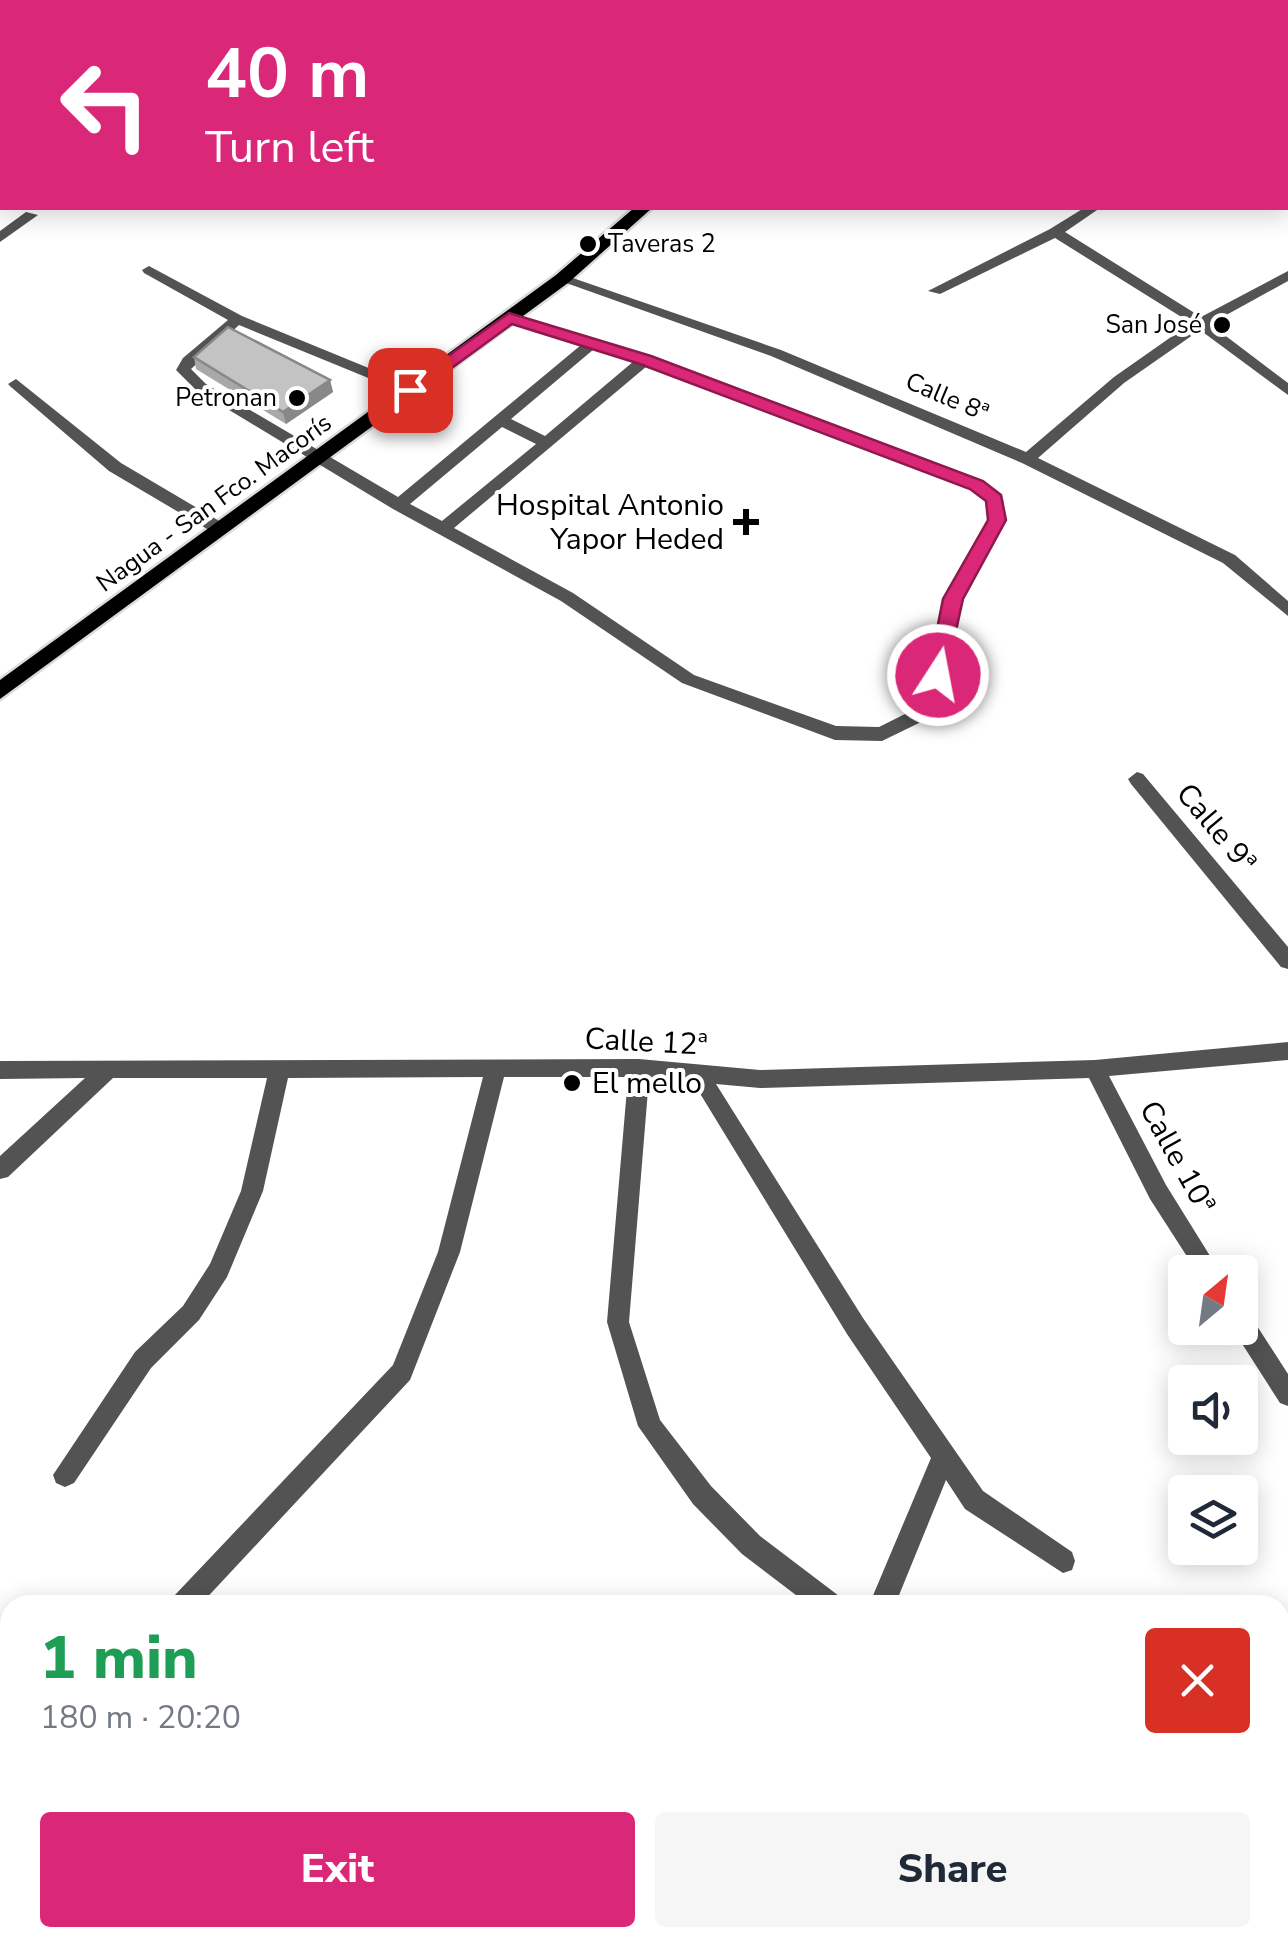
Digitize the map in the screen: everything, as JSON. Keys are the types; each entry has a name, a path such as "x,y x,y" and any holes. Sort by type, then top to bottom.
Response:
{"main road":[{"name":"Nagua - San Fco. Macorís","path":"0,690 562,279 645,210"}],"street":[{"path":"935,291 1055,232 1090,210"},
{"path":"0,238 31,214"},
{"path":"1055,232 1178,306 1288,390"},
{"path":"149,270 237,318 410,390"},
{"path":"1028,459 1090,399 1198,323 1288,275"},
{"name":"Calle 8ª","path":"562,279 776,353 1028,459 1229,558 1288,610"},
{"path":"237,318 188,360 184,370 201,386 398,505 567,597 688,680 835,734 882,734 913,718 938,675 953,599 997,520 995,499 976,485 646,360 509,318"},
{"path":"398,505 592,344"},
{"path":"443,529 646,360"},
{"path":"16,384 115,468 220,529"},
{"path":"500,420 547,442"},
{"name":"Calle 9ª","path":"1137,778 1288,961"},
{"name":"Calle 12ª","path":"0,1070 639,1068 760,1079 1095,1069 1288,1051"},
{"path":"639,1068 618,1322 650,1426 702,1494 751,1545 817,1595"},
{"path":"192,1595 402,1372 449,1252 496,1069"},
{"name":"Calle 10ª","path":"1095,1069 1158,1192 1198,1255"},
{"path":"65,1475 143,1360 191,1313 219,1270 252,1191 278,1071"},
{"path":"0,1170 107,1072"},
{"path":"699,1074 855,1326 974,1500 1063,1561"},
{"path":"1256,1345 1288,1396"},
{"path":"886,1595 944,1456"}],"building":[{"path":"228,327 330,380 283,412 194,357"}],"place":[{"name":"Taveras 2","path":"588,244"},
{"name":"San José","path":"1222,325"},
{"name":"Petronan","path":"297,398"},
{"name":"Hospital Antonio Yapor Heded","path":"746,522"},
{"name":"El mello","path":"572,1083"}],"route":[{"path":"410,390 509,318 646,360 976,485 995,499 997,520 953,599 938,675"}]}
